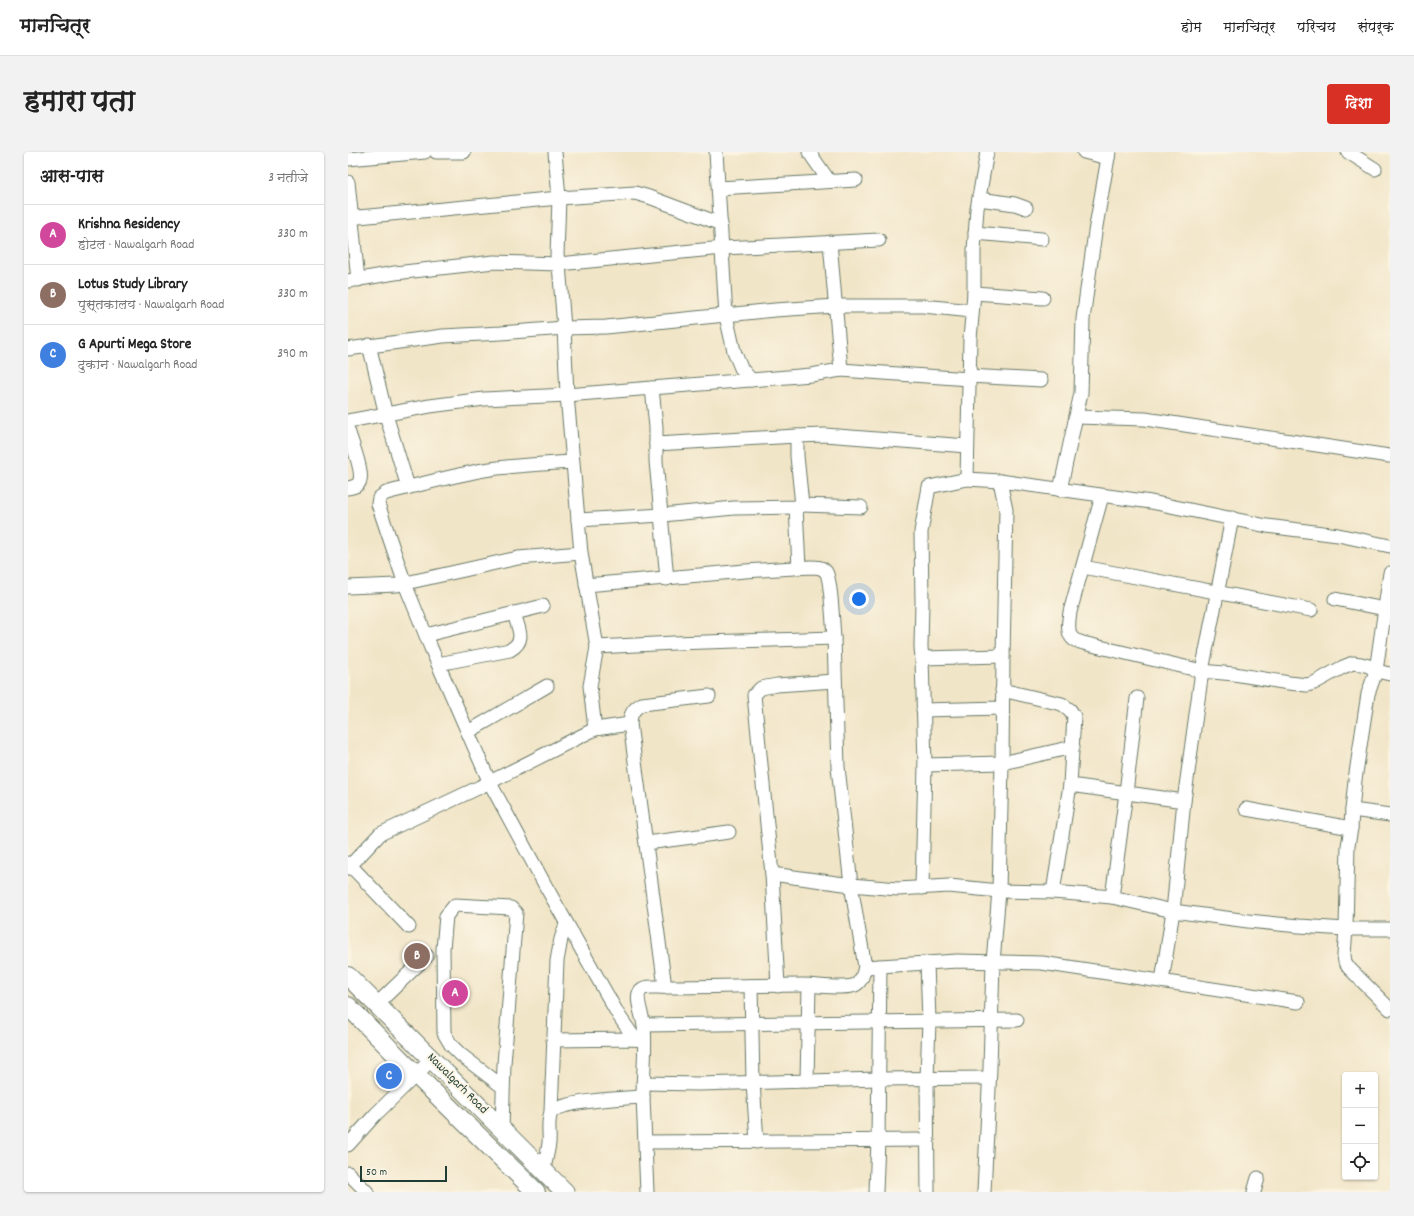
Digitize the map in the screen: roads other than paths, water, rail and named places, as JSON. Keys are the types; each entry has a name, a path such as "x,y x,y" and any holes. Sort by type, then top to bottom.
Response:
{"street":[{"path":"348,159 425,152"},
{"path":"436,152 464,152"},
{"path":"555,152 559,198 557,255 564,328 572,462 581,553 597,647 590,686 595,729"},
{"path":"716,152 726,316 734,351 741,368 751,380"},
{"path":"809,152 828,181"},
{"path":"967,479 969,378 974,293 975,233 987,152"},
{"path":"1060,490 1081,393 1083,319 1095,232 1108,155 1084,152"},
{"path":"1348,152 1375,169"},
{"path":"719,188 856,180"},
{"path":"348,182 353,280 396,273 494,262 559,264 723,248 879,240"},
{"path":"350,218 559,198 635,193 721,224"},
{"path":"979,199 1015,204 1026,208"},
{"path":"975,233 1042,239"},
{"path":"830,242 841,370"},
{"path":"974,293 1043,298"},
{"path":"348,349 443,336 564,328 606,327 775,310 836,306 923,306 972,311"},
{"path":"369,346 386,415 408,487"},
{"path":"348,421 430,406 484,399 567,395 811,375 841,370 969,378 1041,380"},
{"path":"652,388 656,461 667,579"},
{"path":"1076,417 1145,419 1389,456"},
{"path":"348,430 361,473 360,481 355,487 348,488"},
{"path":"656,444 825,435 967,446"},
{"path":"797,436 799,568"},
{"path":"572,462 485,470 408,487 382,495 379,498 378,504 405,584 438,664 490,782 566,924 619,1016 639,1040"},
{"path":"922,888 924,765 921,647 921,532 929,487 967,479 1000,481 1151,502 1267,526 1338,535 1390,546"},
{"path":"984,1192 992,962 998,891 1002,763 1002,656 1006,510 1000,481"},
{"path":"1102,496 1069,622 1070,632 1073,639 1083,643 1202,671 1240,675 1289,684 1306,684 1320,680 1353,663 1369,666 1376,671 1390,674"},
{"path":"578,520 662,515 734,508 799,506 861,507"},
{"path":"1162,981 1173,911 1184,801 1202,671 1232,518"},
{"path":"348,586 405,584 518,558 581,553"},
{"path":"1083,567 1311,610"},
{"path":"586,585 799,568 822,568 826,571 829,585 834,638 838,767 851,885 865,967 863,976 859,982 852,986 665,987 645,988 642,990 638,998 644,1025 639,1040 643,1083 647,1192"},
{"path":"1390,573 1388,609 1376,671 1368,694 1356,773 1348,846 1344,955 1345,962 1349,968 1390,1009"},
{"path":"1335,599 1388,609"},
{"path":"426,636 543,606"},
{"path":"438,664 510,650 516,646 520,641 520,636 514,613"},
{"path":"597,647 834,638"},
{"path":"922,658 1002,656"},
{"path":"778,986 772,874 754,695 761,688 776,685 835,681"},
{"path":"468,732 547,686"},
{"path":"1002,690 1062,704 1070,710 1074,716 1070,785 1053,892"},
{"path":"665,987 630,716 634,708 642,704 710,696"},
{"path":"1112,897 1138,698"},
{"path":"923,710 1002,708"},
{"path":"408,927 349,865 380,834 490,782 595,729 630,724"},
{"path":"924,765 1002,763 1073,747"},
{"path":"1070,785 1184,801"},
{"path":"1246,809 1351,828"},
{"path":"1352,810 1390,815"},
{"path":"647,843 729,832"},
{"path":"772,874 851,885 898,889 950,886 998,891 1053,892 1112,897 1173,911 1270,923 1346,929 1390,929"},
{"path":"502,1128 503,1087 516,914 511,908 455,906 446,916 445,923 443,949 444,1033 451,1045 461,1055 503,1087"},
{"path":"544,1170 549,1143 549,1118 552,1111 553,1040 557,961 561,939 566,924"},
{"path":"377,1004 427,956"},
{"path":"865,967 957,961 1042,963 1298,1002"},
{"path":"927,963 929,1021 927,1079 928,1192"},
{"path":"876,1192 880,966"},
{"name":"Nawalgarh Road","path":"348,976 565,1192"},
{"path":"751,986 753,1082 757,1142"},
{"path":"807,1081 808,986"},
{"path":"348,1006 416,1075 536,1192"},
{"path":"644,1025 1017,1020"},
{"path":"553,1040 639,1040"},
{"path":"348,1144 432,1059"},
{"path":"643,1083 699,1084 878,1079 989,1078"},
{"path":"552,1111 561,1106 643,1097"},
{"path":"646,1142 928,1140"},
{"path":"348,1173 367,1192"},
{"path":"1254,1192 1258,1178"}],"place":[{"name":"Lotus Study Library","path":"417,956"},
{"name":"Krishna Residency","path":"455,993"},
{"name":"G Apurti Mega Store","path":"389,1076"}]}
